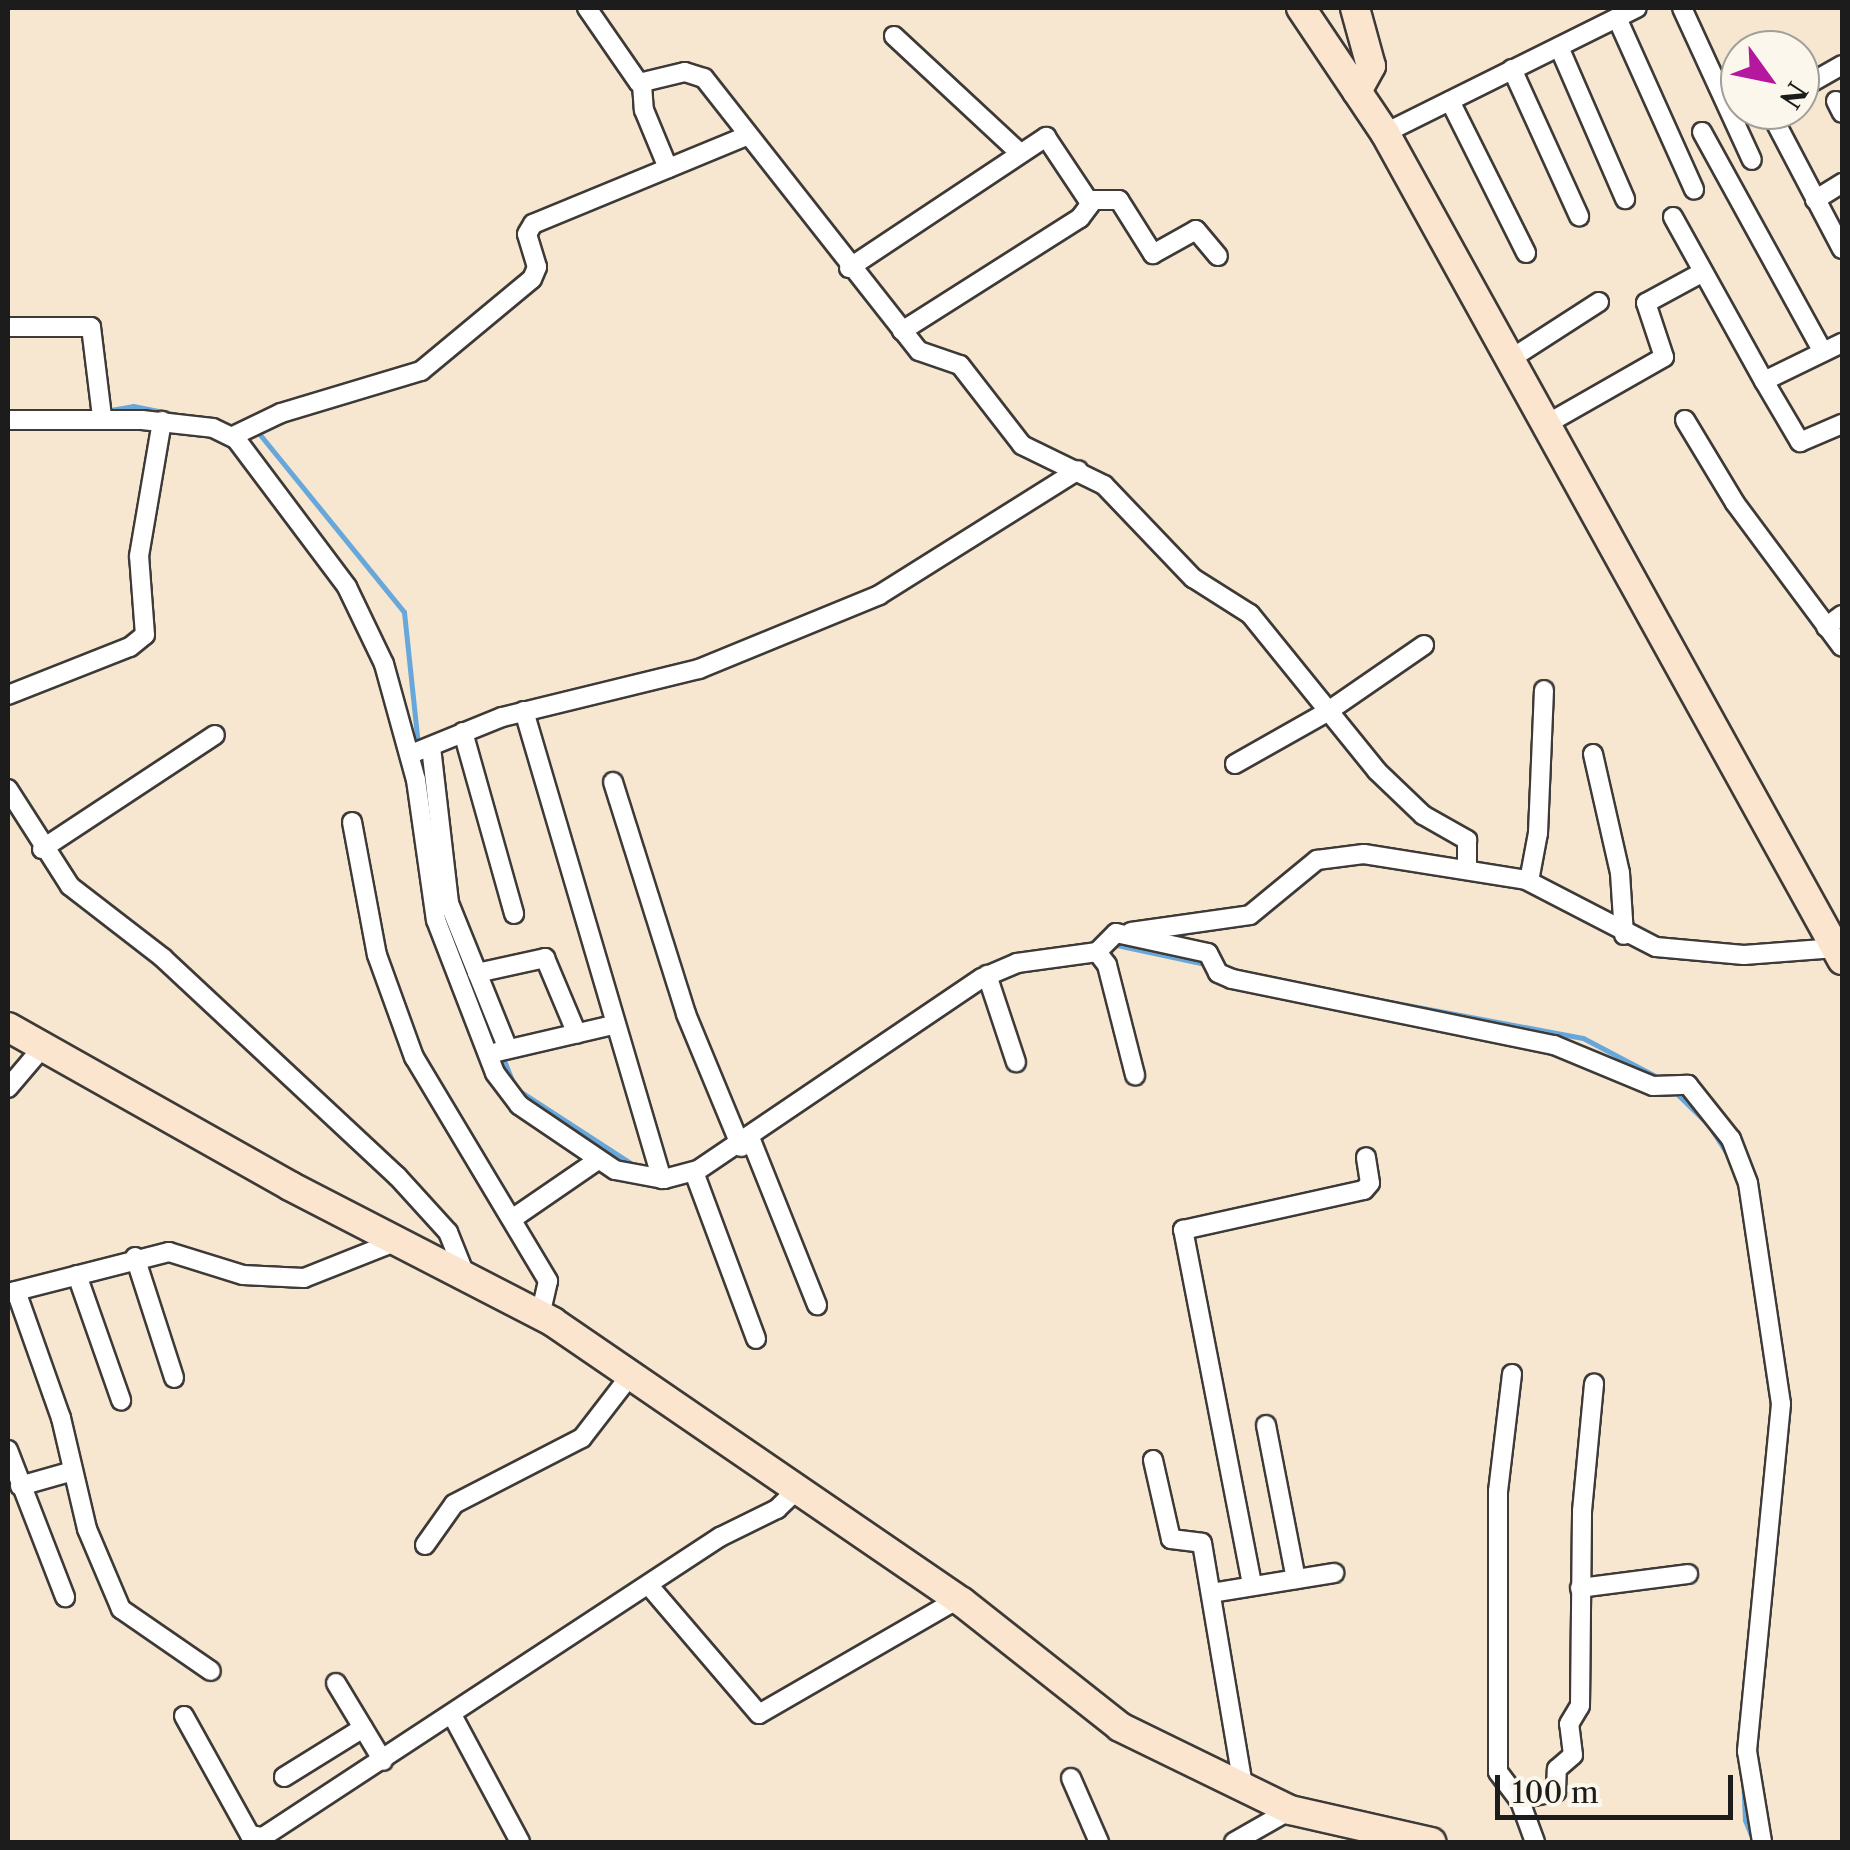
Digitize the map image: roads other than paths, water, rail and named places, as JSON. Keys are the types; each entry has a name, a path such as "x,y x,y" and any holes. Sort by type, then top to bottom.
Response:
{"street":[{"path":"587,8 642,84 644,110 668,168"},
{"path":"420,751 436,920 519,1105 598,1160 628,1174 694,1172 988,975 1017,962 1250,915 1328,857 1364,854 1467,867 1529,881 1624,935 1656,946 1744,955 1839,954 1385,133 1302,8"},
{"path":"1355,8 1370,66 1357,91"},
{"path":"1385,133 1637,8"},
{"path":"1682,8 1720,94"},
{"path":"1618,18 1694,188"},
{"path":"894,36 1020,153"},
{"path":"1559,47 1624,200"},
{"path":"1820,77 1842,65"},
{"path":"1512,69 1580,216"},
{"path":"642,84 698,73 849,268 923,354 960,365 1022,445 1078,470 1110,490 1194,578 1250,614 1327,712 1408,802 1466,840 1467,867"},
{"path":"1450,101 1526,253"},
{"path":"1737,130 1752,160"},
{"path":"1777,130 1842,249"},
{"path":"1702,132 1824,352"},
{"path":"8,420 53,424 100,411 241,432 421,371 532,279 536,267 527,234 533,224 747,136"},
{"path":"849,268 1020,153 1050,138 1092,202"},
{"path":"1815,200 1842,183"},
{"path":"902,331 1080,218 1092,202 1116,198 1155,255 1196,230 1218,256"},
{"path":"1672,217 1800,442 1842,424"},
{"path":"1545,425 1664,358 1646,303 1703,272"},
{"path":"1510,360 1599,302"},
{"path":"8,327 92,328 100,411"},
{"path":"1764,381 1842,343"},
{"path":"1685,420 1718,478 1842,647"},
{"path":"8,694 130,647 145,634 139,556 162,422"},
{"path":"241,432 347,587 420,751 449,903 477,972 498,1052"},
{"path":"420,751 524,711 698,669 879,595 1078,470"},
{"path":"1826,627 1842,615"},
{"path":"1235,764 1327,712 1424,645"},
{"path":"1529,881 1538,833 1544,690"},
{"path":"524,711 613,1025 661,1175"},
{"path":"463,732 514,914"},
{"path":"42,849 215,735"},
{"path":"1594,754 1620,873 1624,935"},
{"path":"612,782 686,1014 817,1305"},
{"path":"8,789 42,849 86,901 162,958 397,1176 448,1232 464,1272"},
{"path":"352,822 377,956 414,1057 550,1287 540,1315"},
{"path":"1107,944 1198,949 1217,967 1575,1050 1664,1084 1688,1085 1713,1112 1742,1168 1781,1404 1746,1751 1762,1842"},
{"path":"1107,944 1107,964 1135,1074"},
{"path":"477,972 545,958 577,1034"},
{"path":"988,975 1016,1062"},
{"path":"498,1052 613,1025"},
{"path":"8,1028 396,1241 464,1272 540,1315 632,1373 958,1599 1101,1715 1244,1791 1290,1810 1431,1842"},
{"path":"8,1088 42,1048"},
{"path":"1252,1584 1183,1230 1364,1190 1370,1182 1366,1157"},
{"path":"512,1218 598,1160"},
{"path":"694,1172 756,1339"},
{"path":"211,1672 121,1609 87,1529 74,1471 12,1292 135,1257 179,1252 243,1275 304,1278 396,1241"},
{"path":"135,1257 174,1378"},
{"path":"77,1275 121,1400"},
{"path":"425,1545 454,1504 582,1438 632,1373"},
{"path":"1512,1374 1498,1491 1494,1661 1498,1772 1519,1799 1536,1842"},
{"path":"1519,1799 1556,1792 1557,1769 1573,1755 1569,1724 1580,1709 1580,1588 1594,1384"},
{"path":"1266,1425 1296,1579"},
{"path":"8,1450 64,1597"},
{"path":"1153,1460 1172,1539 1200,1541 1244,1791"},
{"path":"20,1486 74,1471"},
{"path":"184,1716 254,1840 383,1761 800,1488"},
{"path":"1212,1593 1334,1573"},
{"path":"1580,1588 1688,1574"},
{"path":"651,1588 759,1714 958,1599"},
{"path":"336,1684 383,1761"},
{"path":"452,1715 515,1841"},
{"path":"284,1777 363,1728"},
{"path":"1071,1778 1099,1842"},
{"path":"1234,1842 1290,1810"}],"waterway":[{"path":"105,411 133,406 183,416"},
{"path":"257,431 404,612 418,745"},
{"path":"445,914 479,1002"},
{"path":"1043,951 1101,943"},
{"path":"1112,944 1209,965"},
{"path":"1337,992 1583,1038 1661,1079"},
{"path":"501,1053 515,1088 638,1168"},
{"path":"1673,1090 1708,1124 1730,1158"},
{"path":"1745,1221 1773,1413"},
{"path":"1743,1777 1745,1820 1754,1842"}]}
